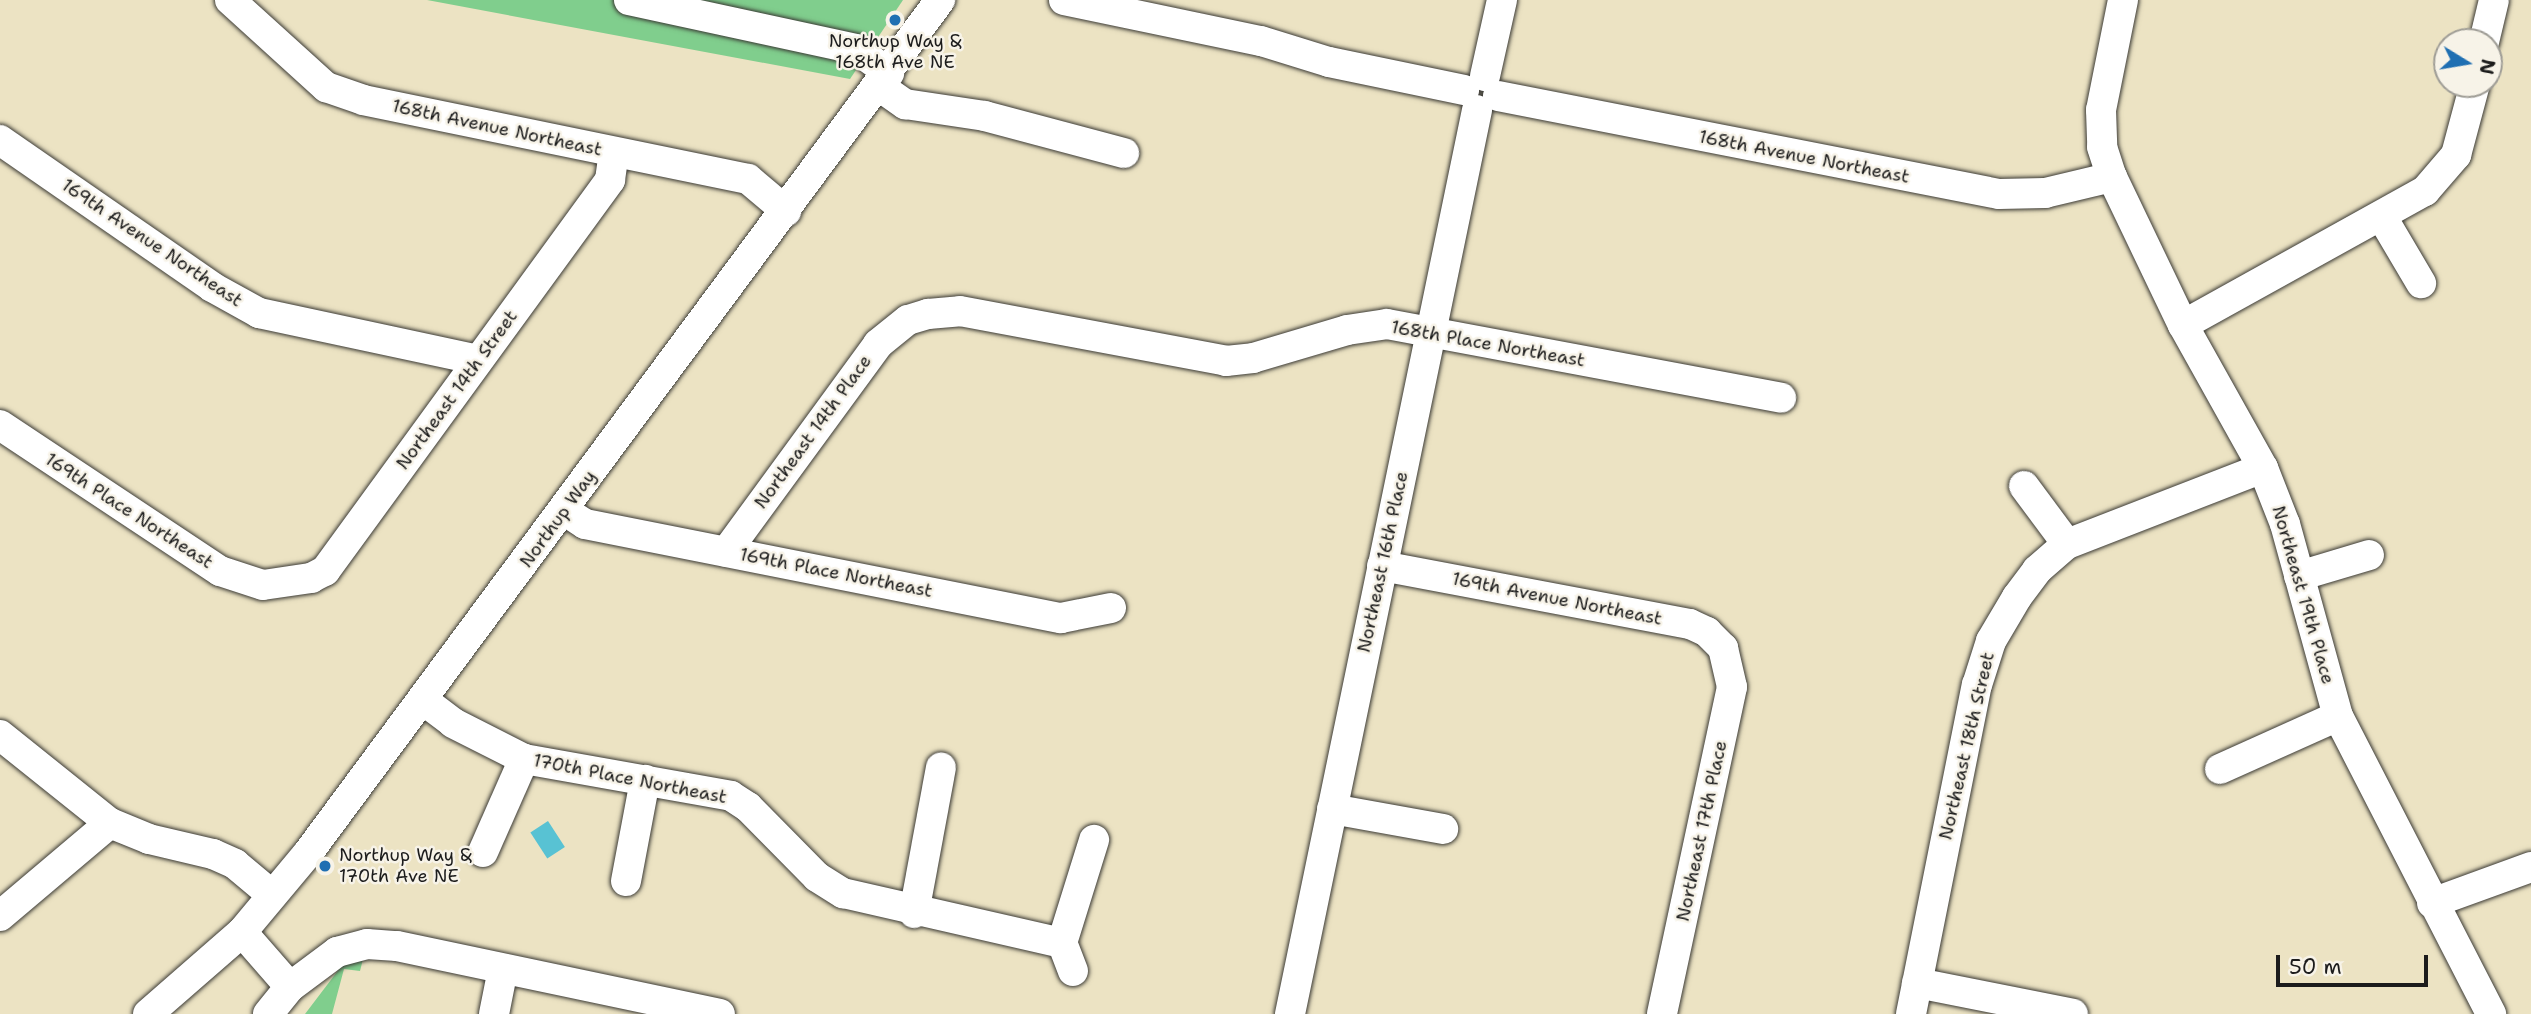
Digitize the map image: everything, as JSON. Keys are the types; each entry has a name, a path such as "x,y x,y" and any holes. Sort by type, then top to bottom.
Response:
{"street":[{"name":"168th Avenue Northeast","path":"230,0 326,87 363,100 748,179 786,211"},
{"path":"629,0 856,49 905,104 985,116 1124,153"},
{"name":"Northup Way","path":"148,1014 242,932 272,895 565,510 940,0"},
{"name":"168th Avenue Northeast","path":"1064,0 1261,41 1329,62 1999,194 2045,193 2112,177"},
{"name":"Northeast 16th Place","path":"1290,1014 1502,0"},
{"path":"2112,177 2102,147 2101,110 2123,0"},
{"path":"2487,28 2494,0"},
{"path":"2183,325 2382,217 2444,174 2464,131 2472,98"},
{"name":"169th Avenue Northeast","path":"0,140 212,287 259,313 478,360"},
{"name":"Northeast 14th Street","path":"263,585 298,582 324,571 610,180 614,152"},
{"name":"Northeast 19th Place","path":"2112,177 2183,325 2263,468 2299,576 2338,716 2432,904 2491,1014"},
{"path":"2382,217 2421,283"},
{"name":"168th Place Northeast","path":"908,320 960,311 1226,360 1254,358 1347,330 1387,324 1782,398"},
{"name":"Northeast 14th Place","path":"726,552 878,344 908,320"},
{"name":"169th Place Northeast","path":"0,425 187,551 220,571 263,585"},
{"name":"Northeast 18th Street","path":"1911,1014 1977,685 1991,641 2037,570 2067,544 2263,468"},
{"path":"2024,486 2067,544"},
{"name":"169th Place Northeast","path":"565,510 585,524 1061,618 1111,608"},
{"path":"2299,576 2369,555"},
{"name":"169th Avenue Northeast","path":"1382,566 1690,624 1707,632 1723,648"},
{"name":"Northeast 17th Place","path":"1662,1014 1732,687 1723,648"},
{"name":"170th Place Northeast","path":"423,700 453,723 524,759 731,796 748,807 817,877 843,893 914,913 1062,943"},
{"path":"2220,769 2338,716"},
{"path":"0,735 110,823 149,839 213,854 235,864 272,895"},
{"path":"483,852 524,759"},
{"path":"914,913 941,768"},
{"path":"626,881 645,780"},
{"path":"1332,809 1443,829"},
{"path":"0,916 110,823"},
{"path":"1073,971 1062,943 1094,840"},
{"path":"2432,904 2531,867"},
{"path":"242,932 290,987"},
{"path":"268,1014 290,987 337,952 367,944 720,1014"},
{"path":"494,1014 503,969"},
{"path":"1917,983 2073,1014"}],"green space":[{"path":"427,0 903,0 850,79"},
{"path":"364,955 360,971 344,969 332,1014 305,1014 346,960"}],"water":[{"path":"548,821 565,847 547,858 530,832"}],"place":[{"name":"Northup Way & 168th Ave NE","path":"895,20"},
{"name":"Northup Way & 170th Ave NE","path":"325,866"}]}
